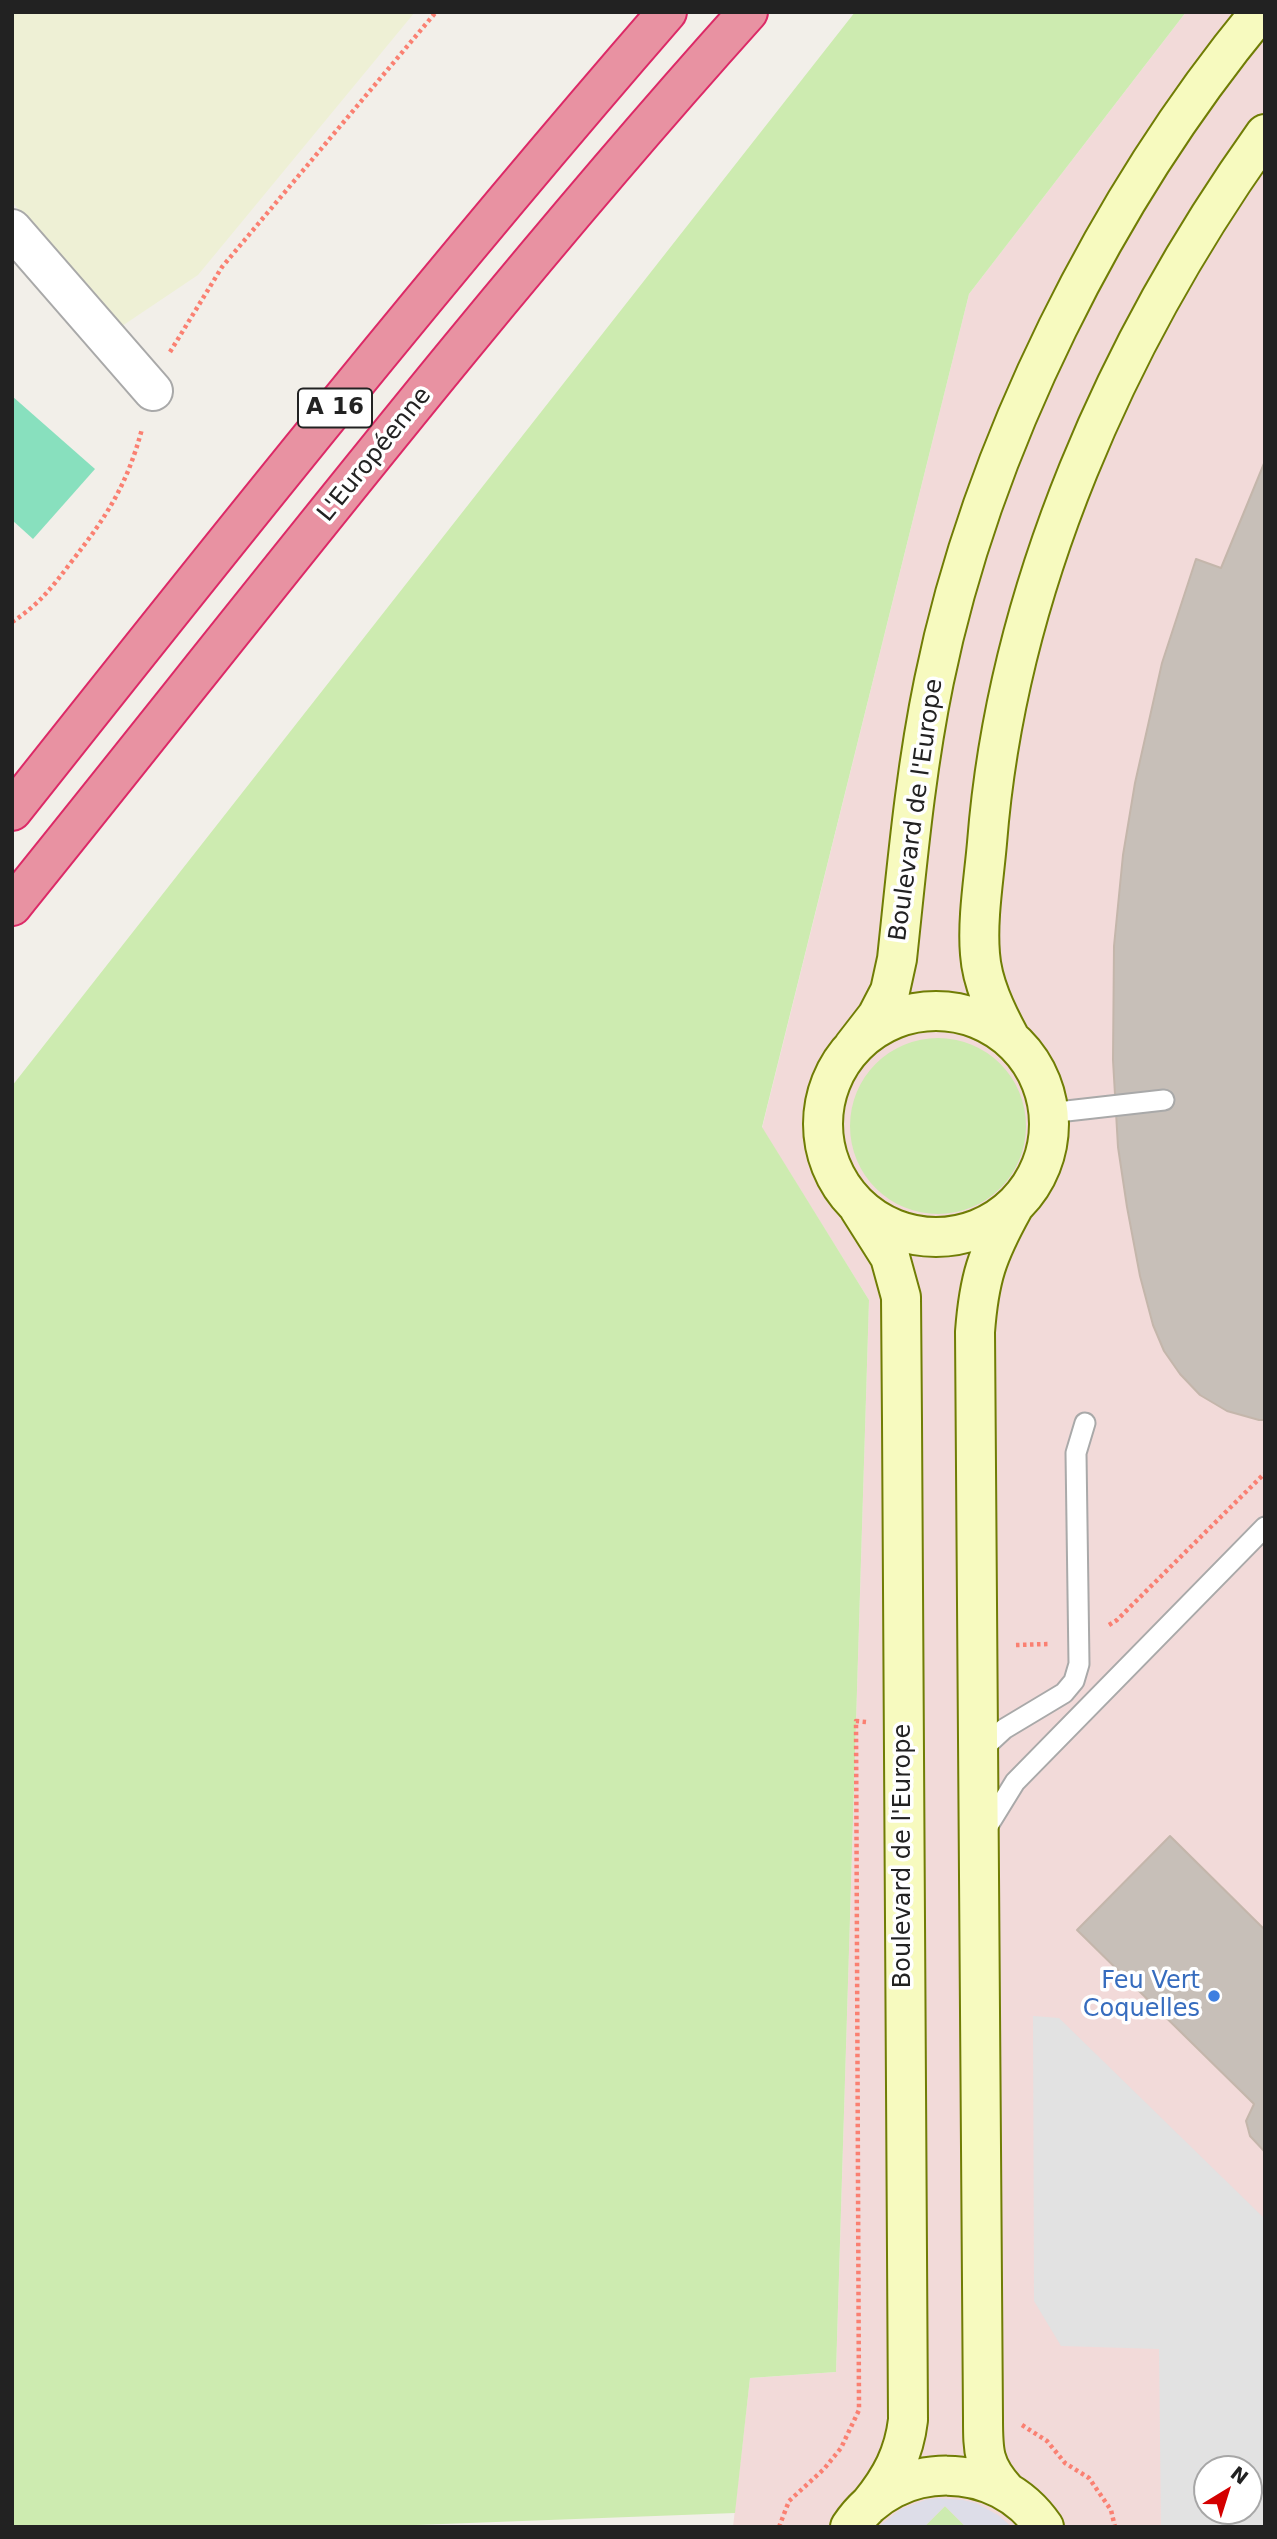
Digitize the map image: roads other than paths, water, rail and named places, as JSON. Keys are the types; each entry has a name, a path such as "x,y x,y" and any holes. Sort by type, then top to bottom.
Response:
{"highway":[{"name":"A 16","path":"12,811 499,208 667,12"},
{"name":"L'Européenne","path":"12,906 418,400 571,216 748,12"},
{"path":"12,785 223,549"}],"main road":[{"name":"Boulevard de l'Europe","path":"853,1047 877,1016 890,991 897,959 921,753 934,680 952,606 1005,449 1052,340 1124,205 1192,100 1260,12"},
{"path":"1010,1038 991,999 980,954 988,821 1000,738 1027,623 1062,516 1090,443 1124,370 1190,245 1265,134"},
{"path":"1013,1208 978,1230 958,1236 936,1237 916,1236 895,1230 859,1208 836,1176 828,1158 823,1119 826,1099 841,1062 866,1035 896,1018 929,1011 947,1011 996,1027 1010,1038 1032,1063 1046,1095 1049,1113 1046,1155 1038,1174 1013,1208 992,1245 982,1275 975,1332 977,1846 984,2450 986,2465 992,2476 1025,2505 1044,2527"},
{"name":"Boulevard de l'Europe","path":"859,1208 890,1257 901,1297 908,2420 900,2460 883,2488 860,2515"},
{"path":"860,2515 900,2485 935,2475 971,2477 1006,2491"}],"street":[{"path":"12,229 153,391"}],"lane":[{"path":"1049,1113 1164,1100"},
{"path":"978,1773 981,1755 990,1742 1004,1729 1064,1693 1074,1681 1079,1664 1076,1453 1085,1423"},
{"path":"977,1846 1015,1782 1265,1527"}],"place":[{"name":"Feu Vert Coquelles","path":"1214,1996"}]}
